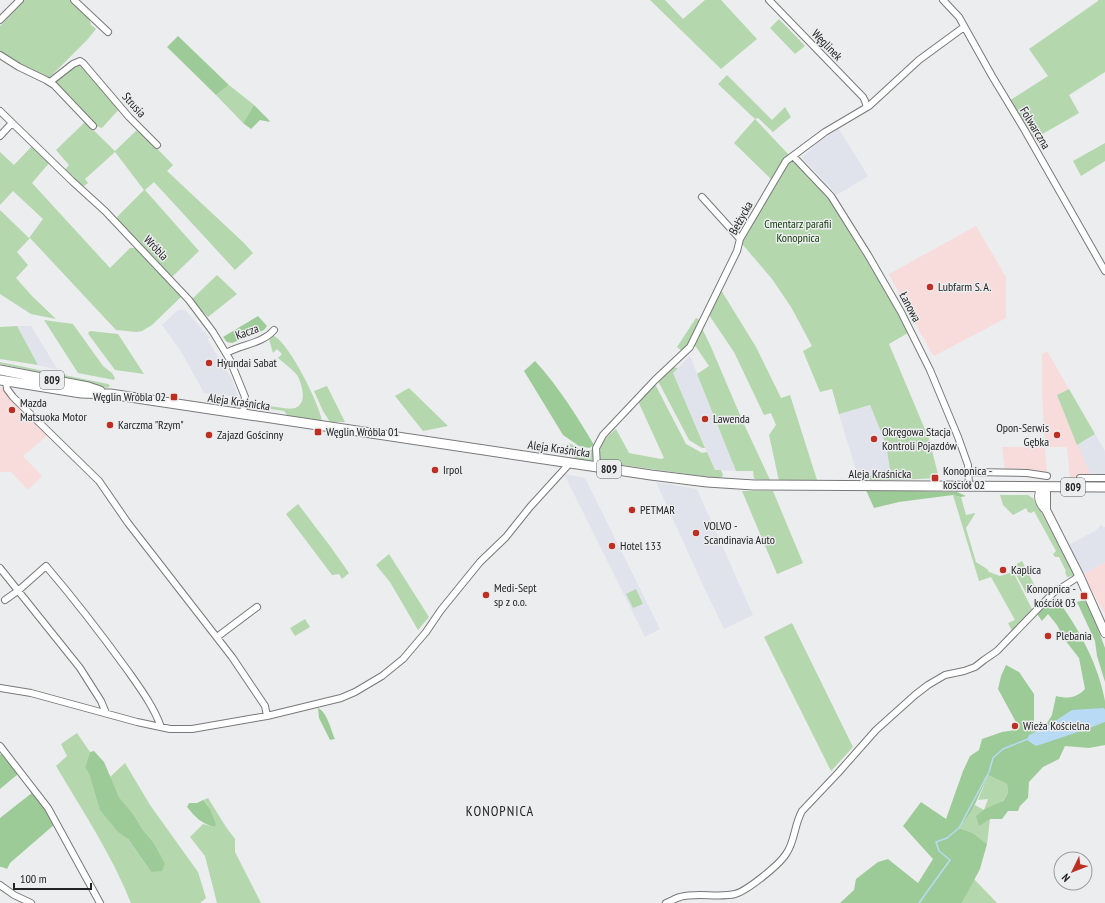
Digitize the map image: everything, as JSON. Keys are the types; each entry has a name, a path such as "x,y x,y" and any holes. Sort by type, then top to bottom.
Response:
{"main road":[{"name":"Aleja Kraśnicka","path":"0,370 88,387 110,394"},
{"name":"Aleja Kraśnicka","path":"3,380 81,393 110,394 597,467 728,484 805,486 1105,487"}],"street":[{"path":"0,20 20,0"},
{"path":"74,0 108,32"},
{"name":"Węglinek","path":"769,0 863,97 867,107"},
{"name":"Folwarczna","path":"943,0 959,17 1105,271"},
{"name":"Bełżycka","path":"597,467 596,448 603,435 655,380 690,347 737,251 740,239 786,161 794,157 820,135 867,107 919,60 964,26"},
{"path":"0,55 18,67 50,82 93,126"},
{"name":"Strusia","path":"50,82 73,64 80,61 97,77 129,117 158,145"},
{"name":"Wróbla","path":"0,111 72,182 105,211 189,300 213,332 226,353 238,378 245,397 243,414"},
{"path":"0,136 12,123"},
{"name":"Łanowa","path":"794,157 831,196 901,312 930,370 955,429 967,461 969,486"},
{"path":"702,197 740,239"},
{"name":"Kacza","path":"226,353 235,348 263,339 274,330"},
{"path":"3,380 13,397 99,481 128,523 232,656 264,706 267,716"},
{"path":"0,688 31,694 137,722 170,729 192,729 267,716 341,698 355,692 377,679 396,666 411,651 441,610 480,562 506,537 530,507 570,463"},
{"path":"969,472 1027,473 1047,476"},
{"path":"1080,487 1080,478 1105,478"},
{"path":"1042,487 1046,492 1046,510 1079,575 1105,633"},
{"path":"5,600 19,590 46,566 119,659 147,700 161,727"},
{"path":"0,568 80,668 101,701 106,713"},
{"path":"666,903 680,896 736,894 747,888 775,866 789,849 798,818 802,811 881,725 914,695 928,685 945,675 964,671 975,666 996,651 1053,593 1079,575"},
{"path":"217,637 257,607"},
{"path":"0,746 48,808 100,903"},
{"path":"0,885 14,895 31,903"}],"shaded area":[{"path":"839,129 868,176 837,195 802,158 817,143"},
{"path":"976,226 1006,277 1006,318 934,356 889,274"},
{"path":"178,310 185,310 210,338 207,339 232,379 238,397 204,393 182,353 162,325"},
{"path":"17,326 31,326 58,370 38,365"},
{"path":"1047,351 1069,389 1057,395 1090,474 1070,478 1067,447 1045,447 1042,354"},
{"path":"690,356 736,471 715,470 673,373"},
{"path":"0,387 49,434 23,456 42,476 28,490 11,472 0,472"},
{"path":"870,405 886,444 890,470 878,471 869,477 858,477 839,414"},
{"path":"1095,434 1105,451 1105,475 1090,474 1077,445"},
{"path":"1002,447 1045,447 1047,473 1005,471"},
{"path":"564,474 585,478 660,629 645,637"},
{"path":"656,482 697,489 753,615 724,629"},
{"path":"1101,524 1105,527 1105,562 1083,575 1068,545 1097,530"},
{"path":"1105,562 1105,614 1083,575"}],"green space":[{"path":"25,0 69,0 89,17 91,25 96,29 48,79 14,63 0,53 0,26"},
{"path":"650,0 665,0 683,19 705,0 721,0 757,39 721,69"},
{"path":"1098,0 1105,0 1105,72 1069,95 1079,113 1032,140 1009,101 1048,76 1029,49"},
{"path":"779,19 805,46 795,54 770,28"},
{"path":"178,36 229,85 216,95 167,47"},
{"path":"78,64 82,65 120,108 102,128 90,122 53,82"},
{"path":"727,75 772,120 785,107 791,117 773,132 758,118 755,119 718,84"},
{"path":"229,85 254,105 243,123 216,95"},
{"path":"254,105 270,122 260,120 251,129 243,123"},
{"path":"755,119 790,156 773,181 734,143"},
{"path":"85,122 115,151 138,129 173,165 167,171 253,253 235,270 154,182 145,190 199,251 171,277 116,219 144,190 115,152 85,179 88,183 84,186 79,184 64,171 69,165 56,150"},
{"path":"1105,143 1105,161 1081,176 1073,161"},
{"path":"33,145 50,162 32,183 110,268 130,248 138,248 182,296 152,325 142,331 137,332 116,330 30,238 17,252 28,265 16,278 56,319 31,314 0,294 0,210 29,238 43,219 13,191 0,205 0,152 14,165"},
{"name":"Cmentarz parafii Konopnica","path":"793,160 829,198 888,296 908,333 889,344 929,439 939,478 872,481 869,479 870,476 878,471 890,470 886,444 870,405 839,414 832,389 820,392 803,351 812,346 791,307 772,279 743,245 742,239 790,161"},
{"path":"217,275 237,294 208,317 191,300"},
{"path":"721,290 756,347 781,398 790,395 818,483 779,481 769,435 776,425 771,413 764,415 734,352 709,315"},
{"path":"258,316 267,326 264,330 232,343 227,342 223,337"},
{"path":"696,318 700,320 690,340 682,351 677,347"},
{"path":"44,320 73,324 103,366 112,373 115,378 114,380 78,373"},
{"path":"17,326 38,365 0,359 0,327"},
{"path":"702,328 770,480 754,479 753,471 736,471 697,374 709,366 694,344"},
{"path":"90,331 118,334 144,374 115,370 89,335 88,333"},
{"path":"274,336 288,350 303,375 316,402 322,421 288,416 284,411 270,409 270,406 286,409 295,408 299,406 303,398 301,383 297,375 278,358 282,354 277,349 273,353 269,339"},
{"path":"535,361 567,402 594,445 589,448 579,446 563,435 524,371"},
{"path":"0,362 108,384 110,386 107,388 74,379 0,364"},
{"path":"673,367 678,368 673,373 705,448 702,448 689,440 658,381"},
{"path":"655,384 686,444 702,453 707,452 715,470 721,470 723,475 722,477 717,478 601,462 599,456 600,447 616,429 629,453 661,459 664,458 638,401"},
{"path":"327,386 345,422 330,422 323,411 314,391"},
{"path":"409,388 448,426 423,431 395,396"},
{"path":"1069,389 1095,434 1077,445 1057,395"},
{"path":"569,443 581,450 594,450 595,458 589,462 575,459"},
{"path":"866,490 957,492 966,496 961,497 953,495 899,502 874,508"},
{"path":"742,491 773,491 803,563 777,574"},
{"path":"953,495 961,497 966,515 975,513 966,528 976,562 989,572 1000,576 1013,572 1032,609 1012,631 1008,623 1015,620 991,577 979,581"},
{"path":"1000,495 1028,495 1034,499 1074,574 1073,576 1067,577 1066,571 1059,557 1055,557 1053,554 1056,551 1034,511 1031,513 1028,512 1026,508 1013,515 1003,505"},
{"path":"298,504 349,573 342,579 339,574 332,575 286,514"},
{"path":"389,554 429,617 418,630 390,582 376,565"},
{"path":"1022,561 1036,588 1028,594 1026,593 1012,567"},
{"path":"636,589 643,604 633,608 626,594"},
{"path":"1056,598 1080,634 1098,674 1105,701 1105,745 1089,748 1065,746 1059,759 1043,767 1029,782 1028,798 1020,806 1018,811 1008,811 1002,819 990,819 979,826 976,816 985,809 1003,801 1008,793 1007,784 988,775 972,811 959,828 973,833 987,844 980,869 962,903 840,903 854,890 856,879 878,862 888,859 918,883 933,859 903,826 921,802 946,819 963,771 970,756 979,750 982,739 1002,732 1015,730 1017,724 998,689 1001,676 1006,665 1019,672 1034,694 1034,727 1044,728 1052,715 1056,696 1072,697 1085,689 1079,658 1048,614 1042,621 1037,614"},
{"path":"1084,600 1091,611 1105,648 1105,682 1097,656 1095,641 1077,602"},
{"path":"305,619 310,627 295,636 290,628"},
{"path":"792,623 853,747 831,771 764,637"},
{"path":"318,708 324,713 335,739 330,740 319,718"},
{"path":"77,733 90,752 85,767 127,838 151,872 165,863 154,843 119,797 110,777 125,763 150,805 198,872 206,898 200,903 131,903 106,850 56,766 67,756 61,744"},
{"path":"94,751 104,762 119,797 154,843 165,863 162,871 151,872 128,839 118,832 100,810 90,776 85,767 90,752"},
{"path":"2,752 18,774 0,789 0,755"},
{"path":"988,775 1007,784 1008,793 990,819 987,844 973,833 959,828 975,805 984,810 988,799 978,800"},
{"path":"33,792 43,803 55,824 10,863 7,869 0,867 0,818"},
{"path":"208,798 235,839 235,852 261,903 217,903 205,856 190,837 203,824 214,827 207,804 203,800"},
{"path":"203,800 208,806 212,815 216,825 214,827 199,820 187,807 189,803 197,803"},
{"path":"974,879 997,903 962,903"}],"water":[{"path":"1104,708 1105,722 1036,746 1027,740 1029,735 1046,727 1072,710"}],"waterway":[{"path":"1081,731 1105,721"},
{"path":"919,903 950,860 939,851 936,842 947,838 959,828 989,772 993,758 1003,749 1028,739"}],"place":[{"name":"Lubfarm S. A.","path":"930,287"},
{"name":"Hyundai Sabat","path":"209,363"},
{"name":"Węglin Wróbla 02","path":"174,397"},
{"name":"Mazda Matsuoka Motor","path":"12,410"},
{"name":"Lawenda","path":"705,419"},
{"name":"Karczma \"Rzym\"","path":"110,425"},
{"name":"Węglin Wróbla 01","path":"318,432"},
{"name":"Zajazd Gościnny","path":"209,435"},
{"name":"Opon-Serwis Gębka","path":"1057,435"},
{"name":"Okręgowa Stacja Kontroli Pojazdów","path":"874,439"},
{"name":"Irpol","path":"435,470"},
{"name":"Konopnica - kościół 02","path":"935,478"},
{"name":"PETMAR","path":"632,510"},
{"name":"VOLVO - Scandinavia Auto","path":"696,533"},
{"name":"Hotel 133","path":"612,546"},
{"name":"Kaplica","path":"1003,570"},
{"name":"Medi-Sept sp z o.o.","path":"486,595"},
{"name":"Konopnica - kościół 03","path":"1084,596"},
{"name":"Plebania","path":"1048,636"},
{"name":"Wieża Kościelna","path":"1015,726"}],"district":[{"name":"KONOPNICA","path":"500,811"}]}
